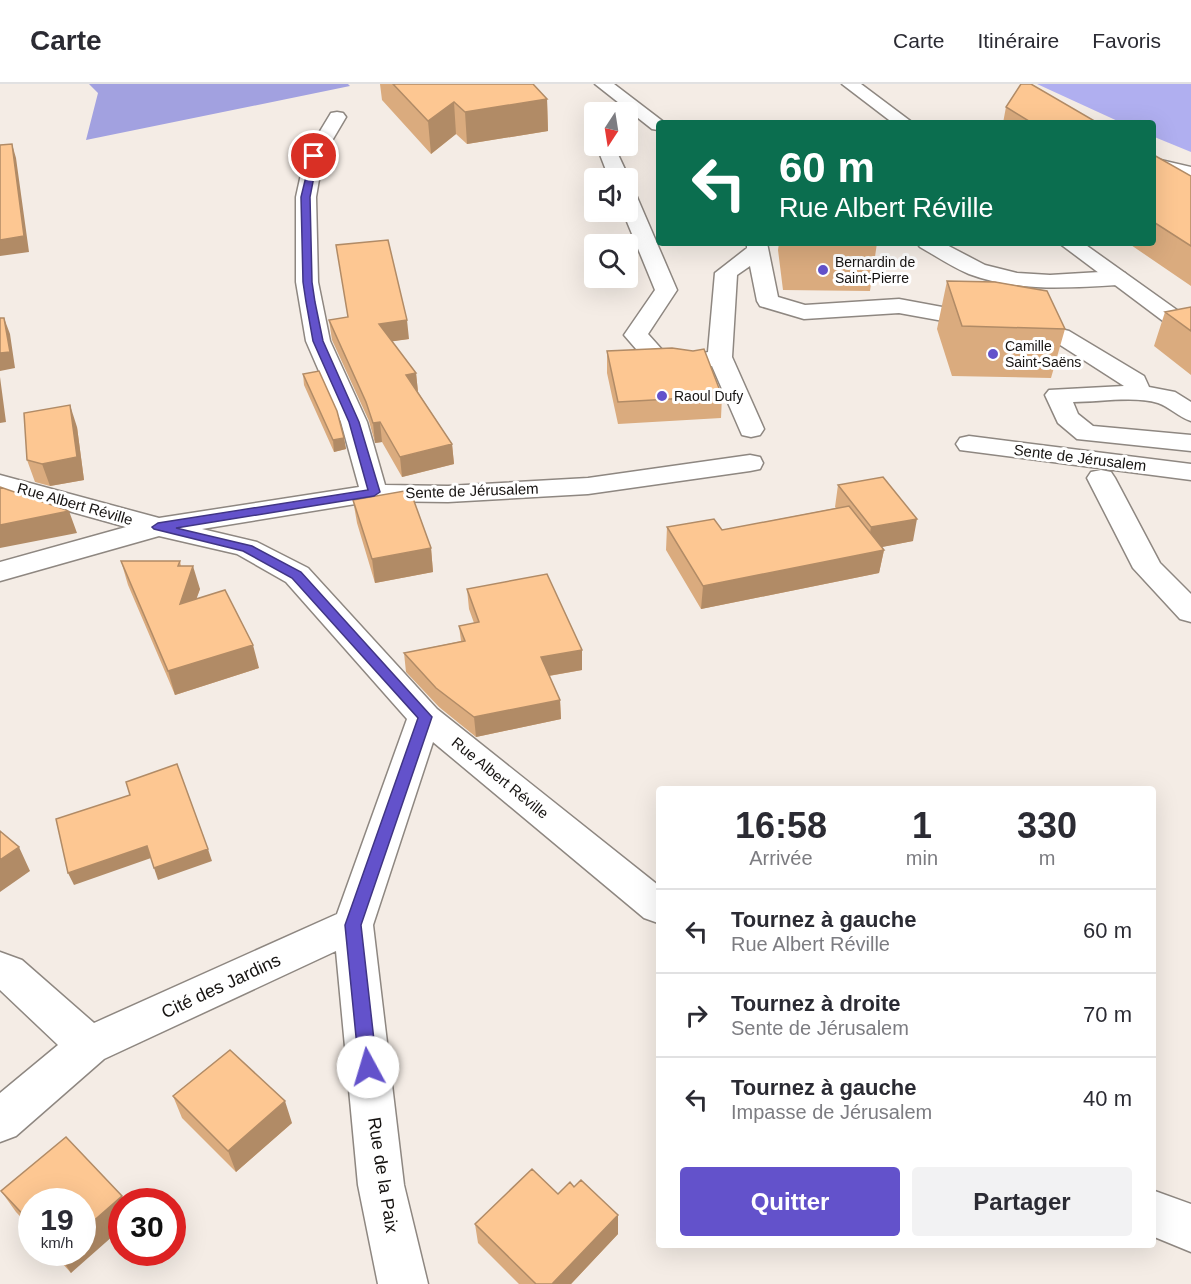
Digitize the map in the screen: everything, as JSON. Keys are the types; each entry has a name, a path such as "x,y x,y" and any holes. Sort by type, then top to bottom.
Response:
{"street":[{"path":"603,84 656,124"},
{"path":"850,84 900,120"},
{"path":"337,117 314,156 306,197 307,282 318,341 354,422 374,492"},
{"path":"1156,165 1191,173"},
{"path":"637,222 666,290 636,335 658,359 691,363 720,357"},
{"path":"933,246 983,272 1038,283 1117,278"},
{"path":"1074,246 1191,331"},
{"path":"751,429 720,357 726,273 757,247 768,302 804,312 899,306 1061,336 1135,381 1139,393"},
{"path":"1191,413 1166,398 1139,393 1058,395 1067,418 1086,433 1191,443"},
{"name":"Sente de Jérusalem","path":"969,444 1191,472"},
{"name":"Sente de Jérusalem","path":"0,572 158,527 374,492 448,494 588,486 750,463"},
{"path":"1101,478 1148,568 1191,612"},
{"name":"Rue Albert Réville","path":"0,483 158,527 247,548 297,575 425,717 656,905"},
{"name":"Rue de la Paix","path":"403,1284 381,1185 353,925 425,717"},
{"name":"Cité des Jardins","path":"0,1121 89,1046 353,925"},
{"path":"0,969 8,972 89,1046"},
{"path":"1156,1215 1191,1228"}],"shaded area":[{"path":"89,84 348,84 350,86 86,140 98,93"},
{"path":"1037,84 1191,84 1191,152 1156,138 1156,120 1115,120"}],"building":[{"path":"393,84 533,84 547,99 465,112 454,102 428,121"},
{"path":"1021,84 1031,84 1093,120 1027,120 1006,107"},
{"path":"12,144 24,236 0,240 0,145"},
{"path":"1156,156 1191,176 1191,246 1156,224"},
{"path":"388,240 407,320 379,324 416,373 406,375 452,444 400,457 380,422 373,423 366,402 329,320 348,317 336,245"},
{"path":"947,281 995,282 1047,291 1065,329 962,326"},
{"path":"1191,307 1191,331 1165,312"},
{"path":"0,318 4,318 10,352 0,353"},
{"path":"672,348 693,351 704,349 722,396 618,402 607,351"},
{"path":"319,371 337,411 344,438 333,440 303,374"},
{"path":"70,405 77,457 42,464 27,460 24,413"},
{"path":"883,477 917,519 871,527 838,485"},
{"path":"0,487 69,511 0,525"},
{"path":"410,490 431,548 372,559 353,500"},
{"path":"849,506 884,550 703,586 667,527 714,519 722,530"},
{"path":"121,561 180,561 178,566 193,566 180,604 225,590 253,645 168,671"},
{"path":"547,574 582,650 541,657 560,700 474,717 436,688 404,653 465,641 459,626 479,622 467,589"},
{"path":"177,764 208,849 154,868 147,846 68,873 56,819 130,795 126,782"},
{"path":"0,831 19,847 0,860"},
{"path":"230,1050 285,1101 228,1151 173,1096"},
{"path":"66,1137 114,1188 108,1188 108,1208 96,1219 96,1188 18,1188 18,1209 1,1191"},
{"path":"532,1169 558,1194 570,1182 574,1187 581,1180 618,1215 552,1284 536,1284 475,1224"}],"place":[{"name":"Bernardin de Saint-Pierre","path":"823,270"},
{"name":"Camille Saint-Saëns","path":"993,354"},
{"name":"Raoul Dufy","path":"662,396"}],"route":[{"path":"314,156 306,197 307,282 318,341 354,422 374,492 158,527 247,548 297,575 425,717 353,925 368,1067"}]}
